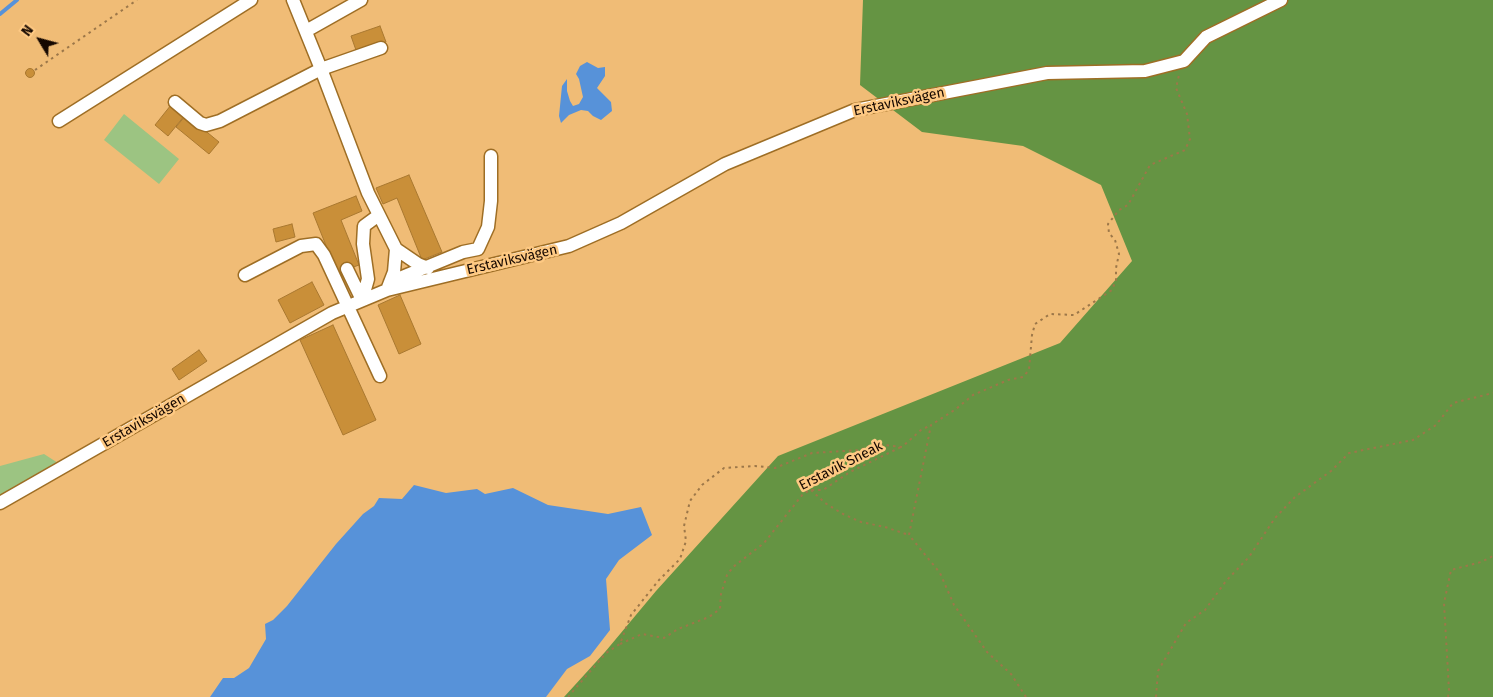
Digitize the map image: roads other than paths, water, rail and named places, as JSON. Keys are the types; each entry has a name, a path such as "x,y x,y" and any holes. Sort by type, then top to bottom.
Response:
{"street":[{"path":"59,121 250,0"},
{"path":"293,0 368,193 396,249 424,267 451,274"},
{"path":"306,31 360,0"},
{"name":"Erstaviksvägen","path":"0,503 332,313 388,286 451,274 569,246 622,223 725,164 854,110 1047,73 1145,71 1184,62 1206,37 1281,0"},
{"path":"175,102 200,123 206,125 220,121 321,70 381,48"},
{"path":"388,286 424,267 463,252 478,249 488,228 491,201 491,156"},
{"path":"362,300 368,279 363,244 364,226 379,215"},
{"path":"245,275 301,246 316,244 324,255 380,376"},
{"path":"388,286 394,272 396,249"},
{"path":"347,269 362,300"}],"water":[{"path":"587,62 598,68 605,67 605,76 597,88 611,102 612,111 601,120 588,111 581,110 569,115 561,123 559,116 562,86 567,79 567,91 570,101 573,106 579,104 583,97 576,74 580,66"},
{"path":"414,485 446,493 477,489 485,494 513,488 548,505 608,514 641,507 652,535 619,560 606,579 610,630 590,656 567,669 546,697 210,697 223,678 234,678 249,668 266,639 265,624 273,620 287,606 336,544 363,514 374,506 379,498 402,499"}],"waterway":[{"path":"0,14 17,0"}]}
